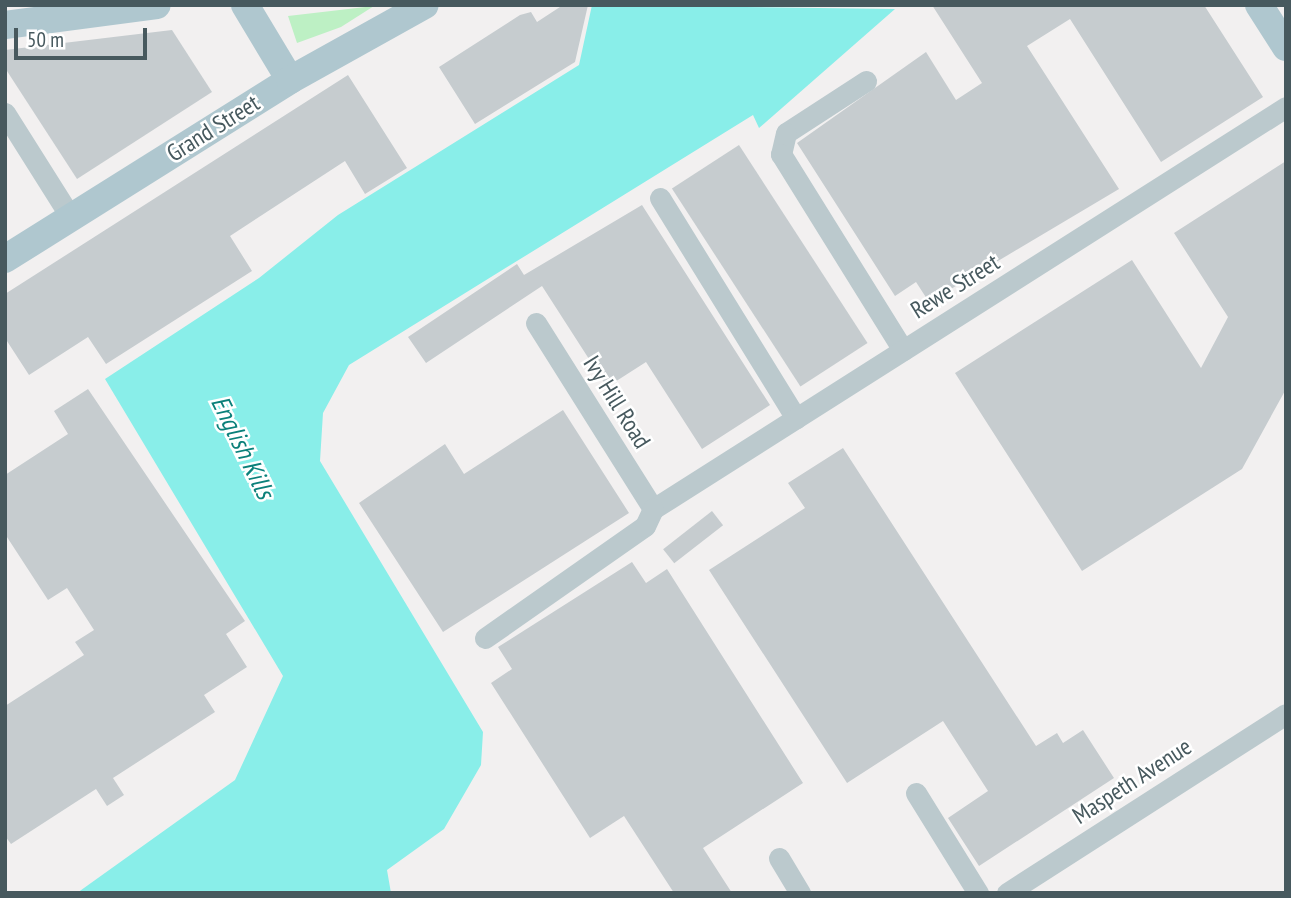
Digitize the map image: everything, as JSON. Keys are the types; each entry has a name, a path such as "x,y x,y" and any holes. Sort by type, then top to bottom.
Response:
{"main road":[{"path":"73,17 119,5"},
{"path":"5,25 157,5"},
{"path":"245,5 290,80"},
{"name":"Grand Street","path":"5,259 290,80 425,5"},
{"path":"1259,5 1286,47"}],"street":[{"path":"866,81 786,133 781,154 903,350"},
{"name":"Rewe Street","path":"485,638 645,526 653,509 1286,107"},
{"path":"5,113 71,218"},
{"path":"660,198 796,418"},
{"name":"Ivy Hill Road","path":"536,323 653,509"},
{"name":"Maspeth Avenue","path":"1007,893 1286,713"},
{"path":"916,793 978,893"},
{"path":"779,858 800,893"}],"green space":[{"path":"374,6 341,27 297,43 288,16"}],"water":[{"name":"English Kills","path":"592,5 895,9 759,128 753,115 349,365 323,413 320,461 483,732 481,765 444,829 387,870 391,893 77,893 235,780 283,676 105,379 259,278 338,215 579,65"}],"building":[{"path":"563,5 588,5 575,62 475,124 439,67 520,15 531,12 537,22"},
{"path":"932,5 1204,5 1263,97 1161,162 1070,19 1027,46 1119,189 929,302 916,282 895,296 797,143 926,52 956,100 982,83"},
{"path":"172,30 212,92 77,179 5,68 5,50"},
{"path":"348,75 407,168 365,194 345,161 230,236 252,271 106,364 88,337 29,375 5,338 5,294"},
{"path":"739,145 868,343 800,386 672,189"},
{"path":"1286,161 1286,389 1242,469 1082,571 955,373 1132,260 1201,368 1228,317 1174,233"},
{"path":"642,205 770,405 702,449 646,362 607,387 542,286 426,363 408,337 517,264 524,275"},
{"path":"88,389 245,621 226,634 247,667 204,695 215,712 113,778 124,795 107,806 96,789 11,844 5,836 5,706 84,655 75,642 94,630 67,588 48,600 5,534 5,475 68,434 54,411"},
{"path":"563,410 629,513 443,632 359,503 445,444 464,474"},
{"path":"843,448 1036,746 1057,733 1063,743 1083,730 1114,778 979,866 948,818 988,791 943,721 847,783 709,570 805,508 788,483"},
{"path":"712,511 723,525 674,563 663,549"},
{"path":"632,562 646,583 667,569 803,783 703,848 732,893 674,893 624,816 590,838 491,683 512,669 498,647"}]}
